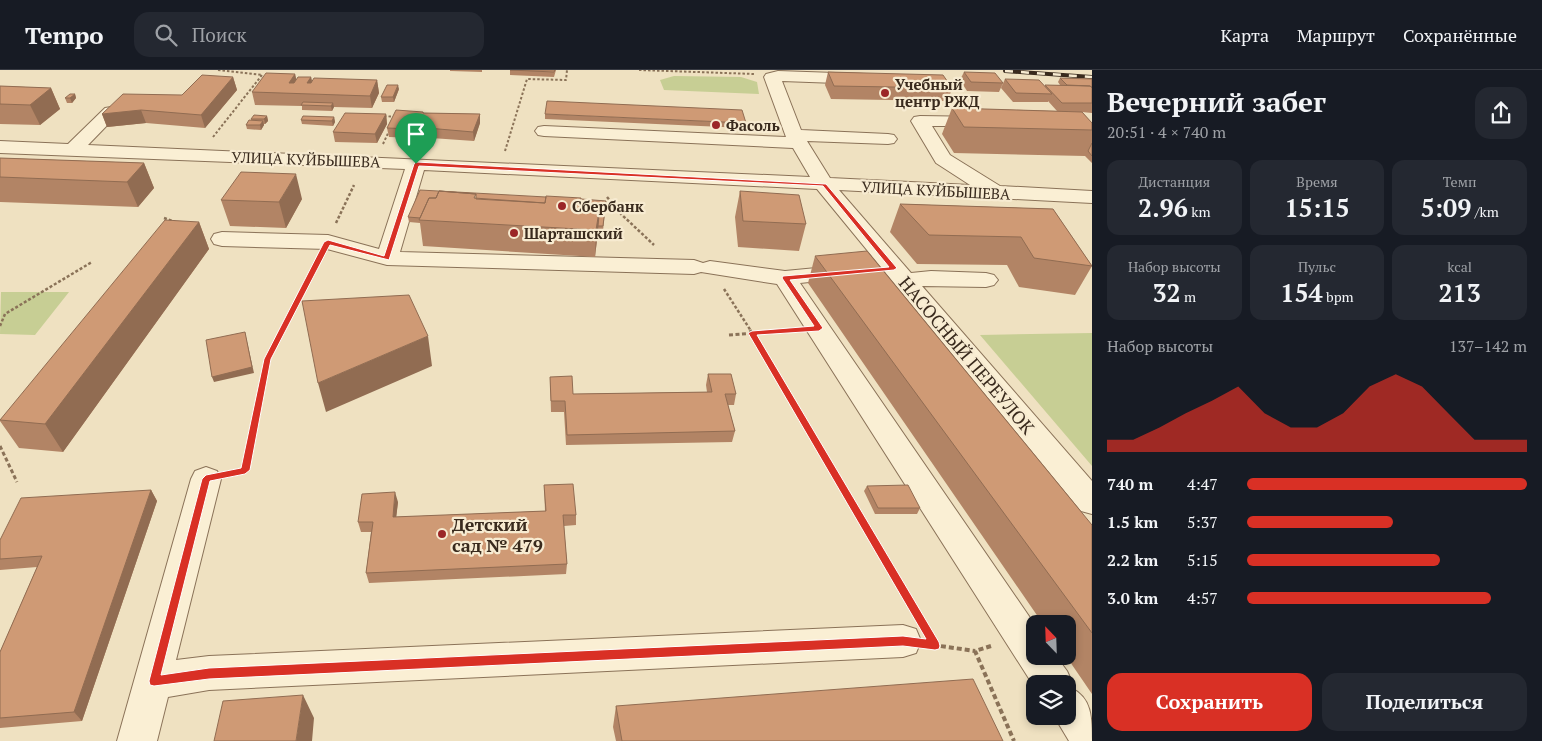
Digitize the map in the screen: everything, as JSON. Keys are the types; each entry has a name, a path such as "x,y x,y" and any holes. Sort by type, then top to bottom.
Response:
{"street":[{"path":"772,77 884,80"},
{"name":"НАСОСНЫЙ ПЕРЕУЛОК","path":"772,77 796,139 824,185 1092,502"},
{"path":"74,150 111,112"},
{"path":"994,192 943,159 920,121 1005,123"},
{"path":"544,132 796,139 888,139"},
{"name":"УЛИЦА КУЙБЫШЕВА","path":"0,147 416,164 1092,197"},
{"path":"387,258 416,164"},
{"path":"222,239 328,242 387,258 694,267 785,278 899,275 986,280"},
{"path":"785,278 1026,643"},
{"path":"136,741 154,681 206,479"},
{"path":"154,681 209,673 922,636"},
{"path":"1076,717 1092,741"}],"path":[{"path":"209,142 262,75 218,70"},
{"path":"503,156 527,79 566,80 567,70"},
{"path":"640,70 756,74 772,77"},
{"path":"378,116 396,116 379,151"},
{"path":"206,479 245,470 268,359 328,242 354,185"},
{"path":"608,197 620,214 694,267 752,333 922,636 975,651 1026,649"},
{"path":"0,316 92,262"},
{"path":"0,326 5,314"},
{"path":"729,335 819,328"},
{"path":"0,446 17,482"},
{"path":"975,651 1014,741"}],"green space":[{"path":"674,76 741,77 757,82 759,94 664,90 660,80"},
{"path":"1,292 69,292 35,335 0,334"},
{"path":"1092,333 1092,466 980,335"}],"building":[{"path":"510,70 555,70 554,72"},
{"path":"828,72 943,75 952,88 834,86"},
{"path":"964,72 995,73 1003,83 971,82"},
{"path":"266,73 295,74 289,83 294,83 298,77 311,77 307,83 311,83 314,78 377,80 370,96 252,92"},
{"path":"202,75 233,77 201,115 141,110 102,114 123,94 182,95"},
{"path":"1060,78 1092,79 1092,87 1067,85"},
{"path":"1005,79 1039,80 1052,94 1016,93"},
{"path":"387,85 398,85 393,97 381,97"},
{"path":"1045,85 1090,86 1092,88 1092,103 1062,103"},
{"path":"0,86 51,88 30,105 0,104"},
{"path":"70,94 75,94 70,98 65,98"},
{"path":"547,101 742,110 746,123 545,114"},
{"path":"303,102 333,103 331,106 301,105"},
{"path":"952,108 1082,112 1092,123 1092,130 964,127"},
{"path":"396,110 423,113 480,114 473,132 416,127 415,129 387,128"},
{"path":"345,113 386,114 375,134 333,132"},
{"path":"254,115 267,116 264,119 251,119"},
{"path":"303,116 334,117 332,121 301,120"},
{"path":"249,120 263,121 260,125 246,125"},
{"path":"1092,143 1092,156 1088,151"},
{"path":"0,158 144,163 127,182 0,177"},
{"path":"241,172 296,174 279,202 221,200"},
{"path":"420,190 439,191 436,198 429,198 420,218 408,217"},
{"path":"439,191 476,194 474,198 545,203 546,196 581,198 580,204 600,205 596,230 419,220 429,198 436,198"},
{"path":"441,191 546,197 545,203 476,199 476,194"},
{"path":"740,191 799,195 806,224 743,221"},
{"path":"581,199 606,201 603,226 598,226 600,205 581,204"},
{"path":"900,204 1053,209 1092,266 1034,258 1021,237 929,235"},
{"path":"165,220 199,222 45,424 0,420"},
{"path":"867,251 1092,525 1092,633 815,256"},
{"path":"409,295 428,336 318,383 302,301"},
{"path":"245,332 252,367 212,377 206,340"},
{"path":"708,374 731,374 736,394 725,394 735,431 567,435 565,401 551,401 550,377 572,376 573,394 712,392"},
{"path":"573,484 576,515 563,515 567,564 366,573 373,522 358,522 362,494 395,492 393,517 546,511 544,485"},
{"path":"908,485 920,508 878,508 867,486"},
{"path":"151,490 74,712 0,718 0,652 42,556 0,559 0,540 21,498"},
{"path":"973,679 1003,741 622,741 616,706"},
{"path":"303,695 296,741 214,741 223,701"}],"railway":[{"path":"1005,71 1092,77"}],"place":[{"name":"Учебный центр РЖД","path":"885,93"},
{"name":"Фасоль","path":"716,125"},
{"name":"Сбербанк","path":"562,206"},
{"name":"Шарташский","path":"514,233"},
{"name":"Детский сад № 479","path":"442,534"}],"route":[{"path":"416,164 824,185 894,268 785,278 819,328 752,333 935,646 903,641 209,673 154,681 206,479 245,470 268,359 328,242 387,258 416,164"}]}
